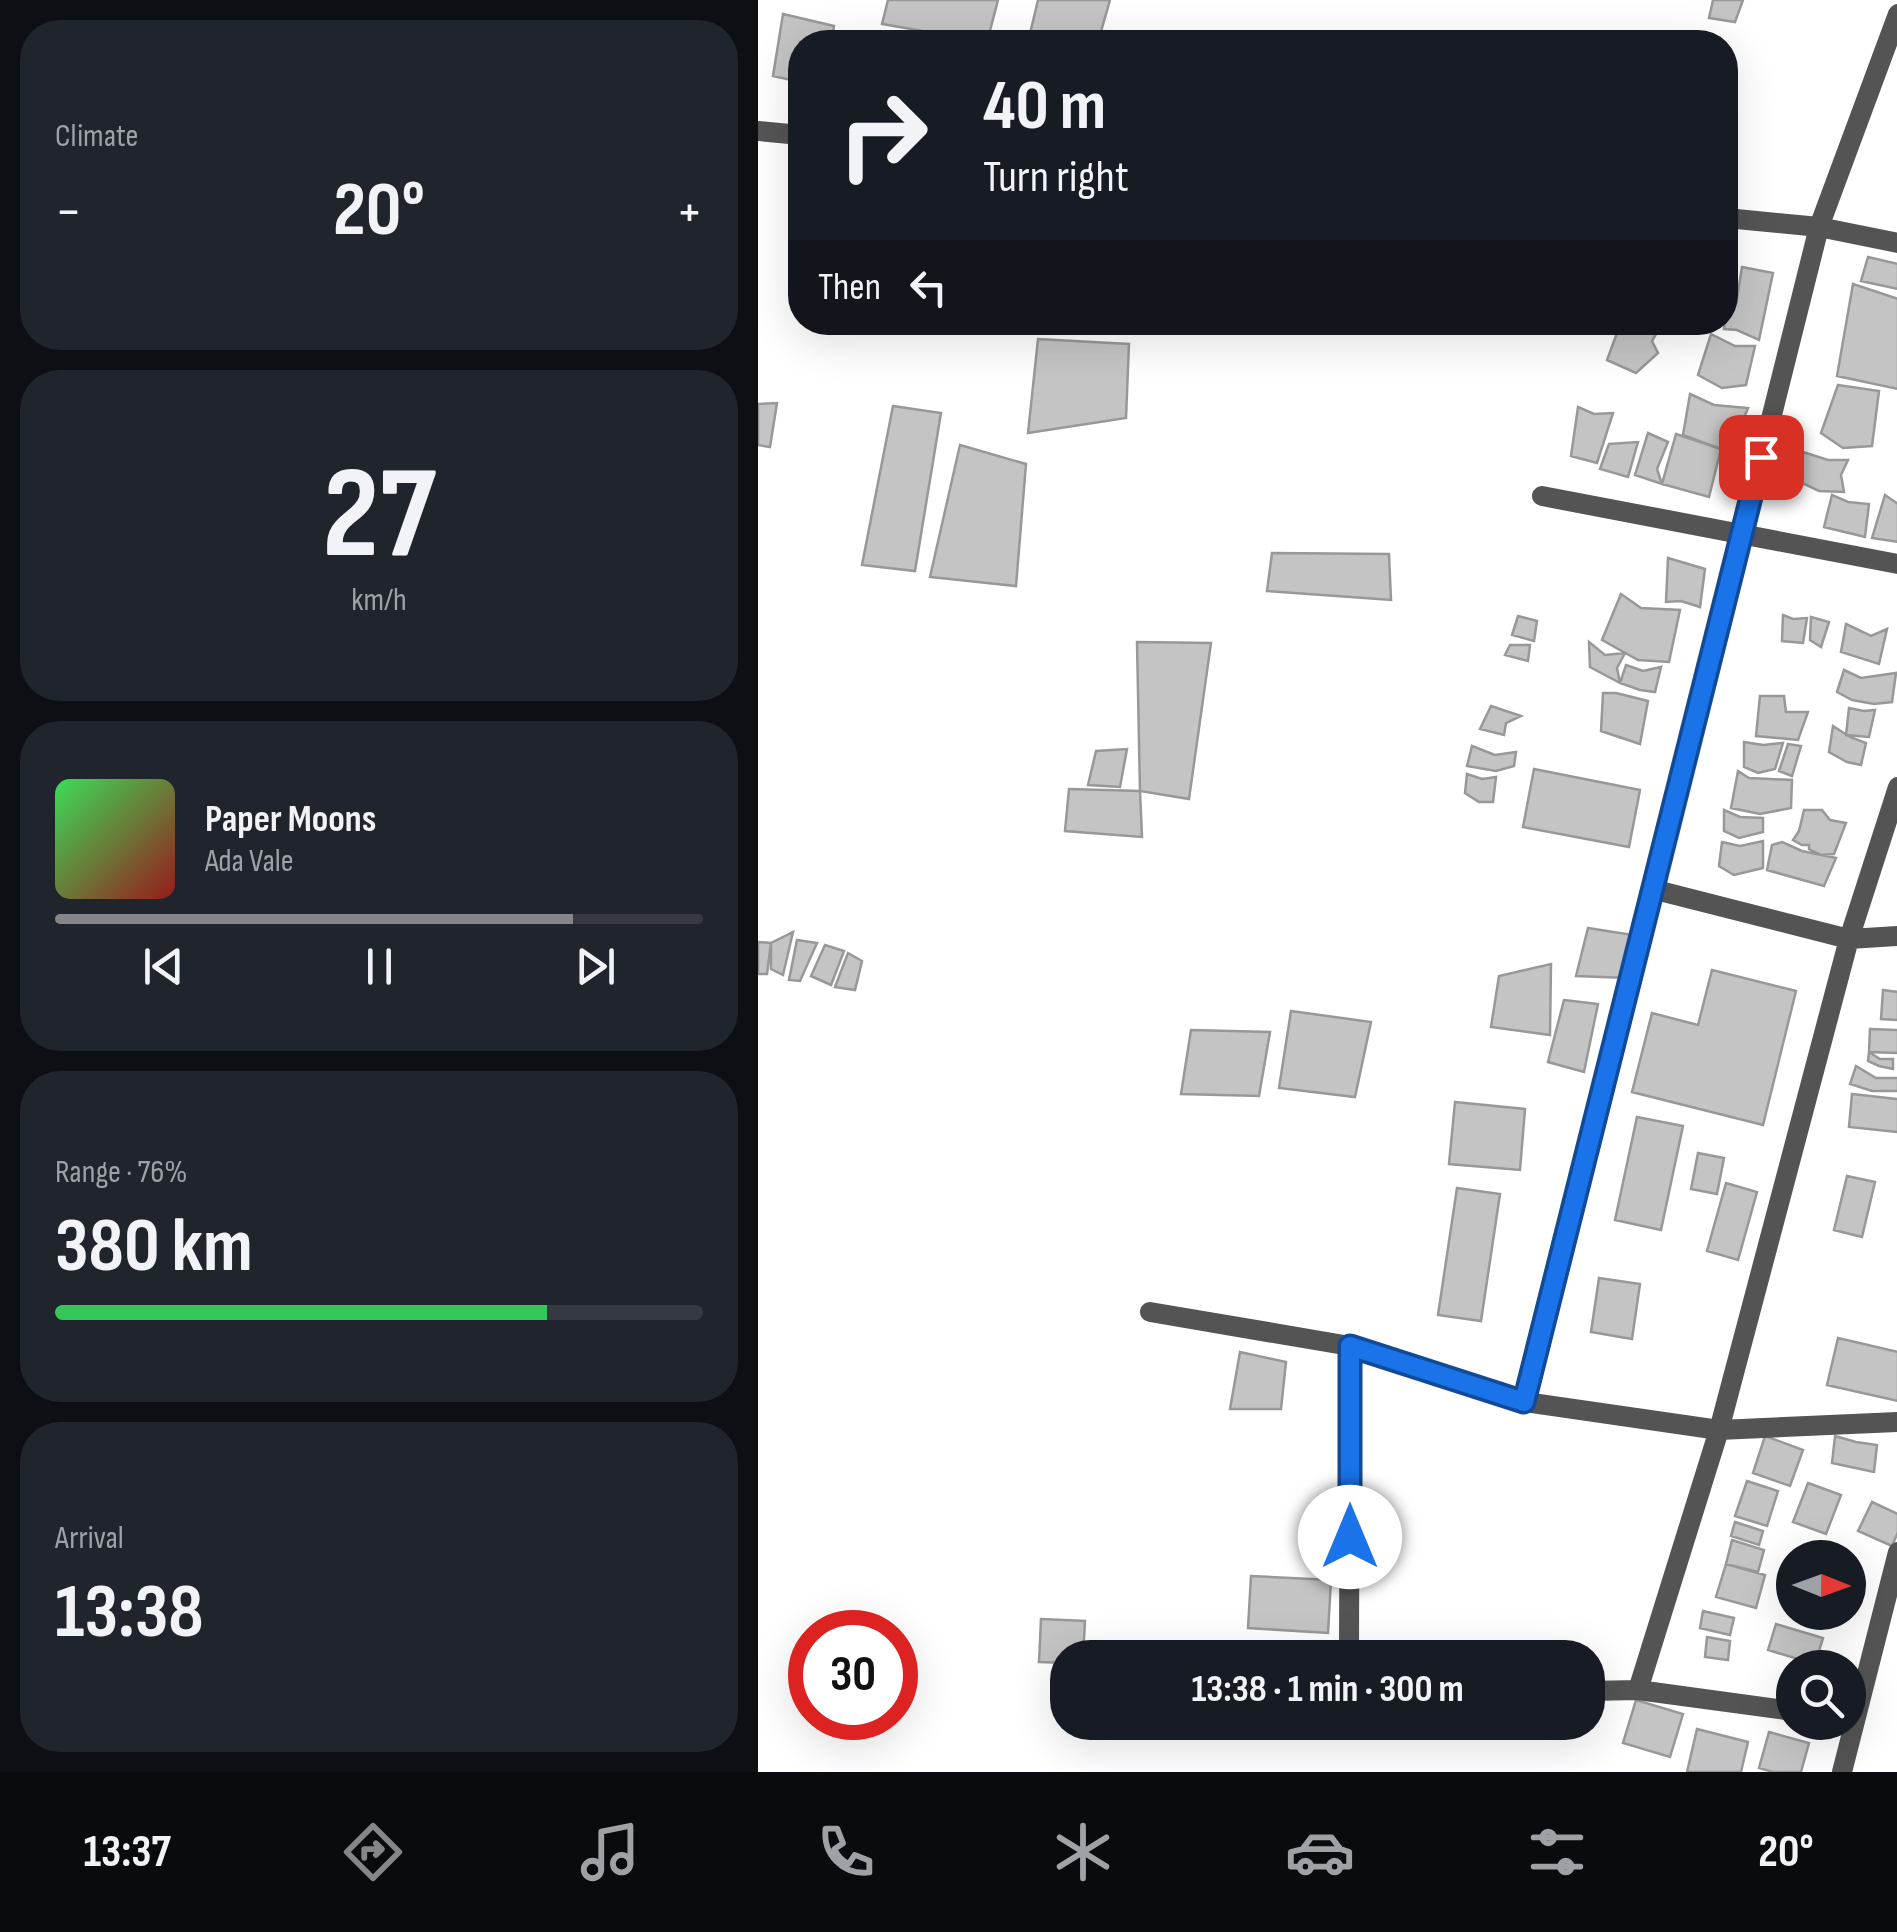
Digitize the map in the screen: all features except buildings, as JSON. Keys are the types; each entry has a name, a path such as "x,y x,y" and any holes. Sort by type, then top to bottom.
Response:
{"street":[{"path":"1524,1402 1819,227 1898,14"},
{"path":"758,131 788,134"},
{"path":"1738,219 1819,227 1898,242"},
{"path":"1542,496 1898,564"},
{"path":"1638,1690 1719,1430 1850,939 1898,787"},
{"path":"1652,889 1850,939 1898,936"},
{"path":"1150,1312 1350,1346 1524,1402 1719,1430 1898,1422"},
{"path":"1350,1346 1350,1640"},
{"path":"1866,1669 1898,1552"},
{"path":"1605,1691 1638,1690 1776,1710"},
{"path":"1842,1772 1848,1740"}],"route":[{"path":"1350,1537 1350,1346 1524,1402 1761,457"}]}
